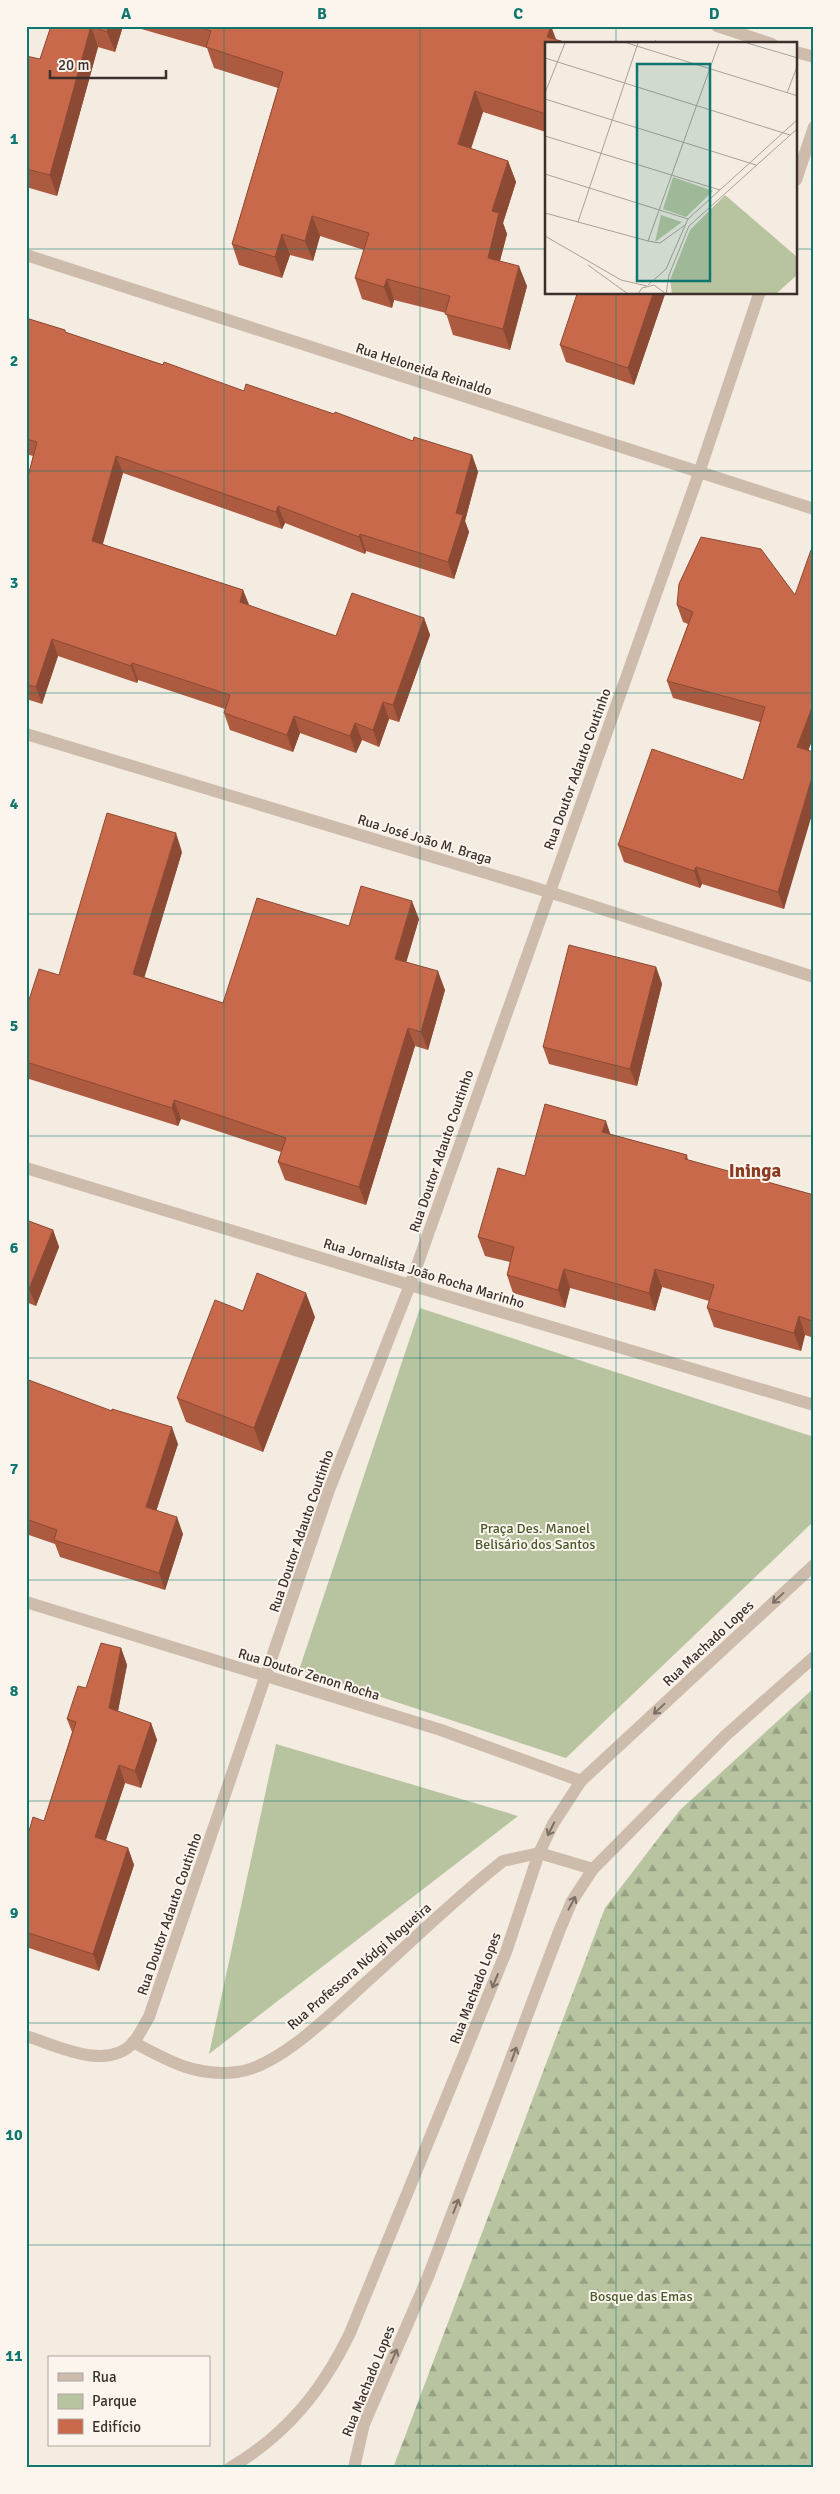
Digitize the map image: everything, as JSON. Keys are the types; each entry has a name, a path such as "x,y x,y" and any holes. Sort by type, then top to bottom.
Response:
{"street":[{"path":"717,26 766,42"},
{"path":"798,53 814,57"},
{"path":"798,174 814,127"},
{"name":"Rua Heloneida Reinaldo","path":"26,255 699,474 814,509"},
{"name":"Rua Doutor Adauto Coutinho","path":"133,2042 149,2017 267,1677 329,1490 410,1285 699,474 759,295"},
{"name":"Rua José João M. Braga","path":"26,734 549,892 814,977"},
{"name":"Rua Jornalista João Rocha Marinho","path":"26,1168 814,1405"},
{"name":"Rua Machado Lopes","path":"230,2468 246,2458 284,2427 323,2384 335,2364 350,2333 502,1961 539,1853 553,1824 581,1781 814,1565"},
{"name":"Rua Doutor Zenon Rocha","path":"26,1602 441,1730 581,1781"},
{"name":"Rua Machado Lopes","path":"354,2468 364,2424 428,2277 572,1901 593,1869 725,1736 814,1657"},
{"path":"539,1853 593,1869"},
{"name":"Rua Professora Nódgi Nogueira","path":"133,2042 180,2067 213,2073 239,2072 264,2064 314,2029 503,1861 539,1853"},
{"path":"26,2036 99,2056 119,2052 133,2042"}],"green space":[{"name":"Praça Des. Manoel Belisário dos Santos","path":"420,1308 814,1437 814,1521 566,1758 299,1670"},
{"name":"Bosque das Emas","path":"814,1688 814,2468 393,2468 605,1908 680,1810"},
{"path":"276,1744 518,1816 209,2054"}],"building":[{"path":"51,26 91,26 50,175 26,169 26,56 40,59"},
{"path":"91,26 109,26 107,32"},
{"path":"195,26 551,26 547,37 564,42 545,42 545,114 475,91 458,144 508,161 492,211 499,213 488,258 519,266 503,329 445,314 450,296 387,279 384,287 355,278 369,233 312,216 305,241 282,234 275,257 232,244 283,72 206,47 211,31"},
{"path":"577,295 653,295 628,368 560,345"},
{"path":"26,318 163,365 164,362 244,391 246,384 334,414 335,412 413,441 414,437 472,455 456,513 463,515 448,562 360,534 359,537 278,506 276,512 116,456 92,541 243,590 240,602 336,636 352,593 424,618 393,705 383,702 373,730 355,723 350,736 294,716 287,735 224,713 230,695 132,663 131,666 52,639 36,687 26,684 26,484 37,442 26,439"},
{"path":"701,537 761,549 795,595 811,550 814,551 814,702 797,747 814,752 814,770 778,892 696,867 694,871 618,845 652,749 743,780 765,707 667,681 693,612 677,605 679,584"},
{"path":"107,813 176,833 133,974 223,1003 257,898 349,926 361,886 412,901 395,959 438,971 421,1032 408,1028 359,1187 278,1162 286,1138 174,1100 172,1108 26,1062 26,1009 39,969 59,975"},
{"path":"569,945 656,967 630,1069 543,1047"},
{"path":"545,1104 606,1121 602,1132 687,1155 685,1159 814,1195 814,1322 799,1316 794,1333 707,1308 714,1285 655,1269 649,1293 564,1269 558,1290 507,1275 514,1247 478,1237 498,1168 525,1176"},
{"path":"26,1220 53,1230 29,1289 26,1288"},
{"path":"257,1273 306,1293 254,1428 177,1398 215,1300 243,1311"},
{"path":"26,1379 112,1411 112,1409 172,1427 146,1507 177,1517 159,1573 54,1540 57,1530 26,1519"},
{"path":"101,1643 121,1648 109,1708 151,1723 135,1771 119,1765 95,1837 128,1848 93,1954 26,1932 26,1830 29,1831 33,1817 44,1821 76,1722 67,1719 78,1686 86,1688"}],"district":[{"name":"Ininga","path":"755,1170"}]}
